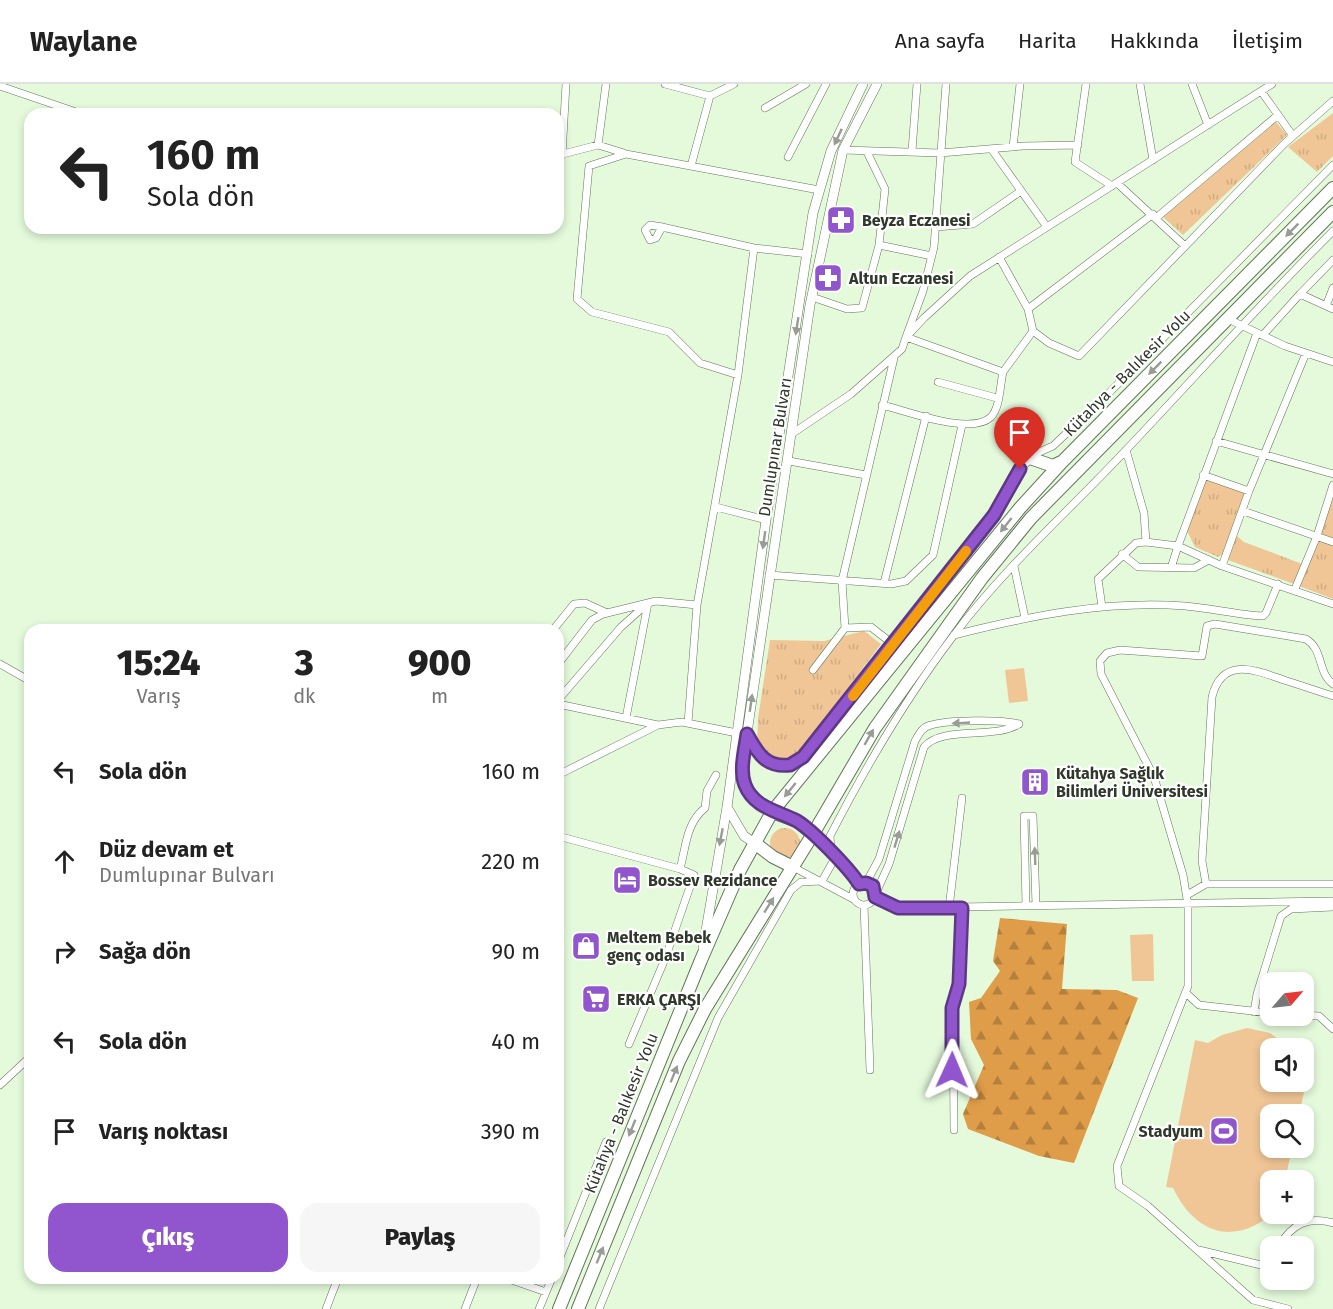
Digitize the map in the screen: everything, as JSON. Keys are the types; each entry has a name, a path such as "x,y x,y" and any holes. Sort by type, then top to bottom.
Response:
{"highway":[{"name":"Kütahya - Balıkesir Yolu","path":"559,1309 701,960 736,879 772,812 1013,517 1062,462 1333,188"},
{"name":"Kütahya - Balıkesir Yolu","path":"578,1309 679,1061 711,1000 794,867 817,838 875,728 982,578 1031,518 1333,212"},
{"path":"1030,458 1053,466 1062,462"},
{"path":"772,812 796,821 817,838"},
{"path":"756,844 773,857 794,867"}],"main road":[{"name":"Dumlupınar Bulvarı","path":"772,812 752,796 744,784 742,767 742,733 766,520 819,190 831,151 863,84"},
{"name":"Dumlupınar Bulvarı","path":"701,960 794,433 812,297 843,150 877,84"},
{"path":"727,807 744,836 756,844"}],"street":[{"path":"564,108 566,84"},
{"path":"598,146 606,84"},
{"path":"666,84 710,96 734,84"},
{"path":"765,108 806,84"},
{"path":"788,157 826,84"},
{"path":"912,151 917,84"},
{"path":"794,433 850,394 902,349 923,291 932,256 946,84"},
{"path":"1013,147 1020,84"},
{"path":"1086,84 1075,162 1114,184 1155,216 1185,246"},
{"path":"1140,84 1153,160"},
{"path":"1192,84 1208,125"},
{"path":"906,337 970,276 1272,84"},
{"path":"0,86 64,108"},
{"path":"1261,91 1293,136"},
{"path":"691,166 710,96"},
{"path":"999,257 1028,309 1033,331 1058,348 1079,356 1293,136 1333,101"},
{"path":"1028,309 1155,216 1278,115"},
{"path":"843,150 940,153 1078,145"},
{"path":"564,154 598,146 626,154 819,190"},
{"path":"992,150 1047,227"},
{"path":"812,297 847,309 862,308 879,245 885,189 867,152"},
{"path":"626,154 589,166 577,299 592,312 669,332 700,363 738,375"},
{"path":"564,703 658,725 688,723 742,733 756,752 768,762 784,766 800,760 894,645 994,515 1020,469 1030,458 1053,446 1107,395 1333,165"},
{"path":"936,227 973,224 1021,191"},
{"path":"662,227 754,248 808,254"},
{"path":"822,881 835,858 831,836 881,742 954,635 1014,566 1126,450 1251,313 1333,231"},
{"path":"879,245 932,256"},
{"path":"688,723 698,605 738,375 754,248"},
{"path":"1171,568 1203,475 1260,334 1333,260"},
{"path":"1300,294 1329,307 1333,288"},
{"path":"1248,329 1251,313"},
{"path":"1226,318 1306,353 1333,362"},
{"path":"882,405 962,425 982,423 992,417 996,410 1003,372 1033,331"},
{"path":"906,337 1003,372"},
{"path":"1222,566 1263,455 1306,353"},
{"path":"813,670 845,628 842,581 894,356"},
{"path":"938,382 997,398"},
{"path":"884,583 926,416"},
{"path":"769,575 884,583 906,581 933,555 962,425"},
{"path":"1216,441 1333,474"},
{"path":"1126,450 1144,513 1146,542"},
{"path":"789,461 866,475"},
{"path":"1203,475 1249,491"},
{"path":"1295,589 1317,536 1333,485"},
{"path":"716,507 766,520"},
{"path":"1243,510 1333,542"},
{"path":"1102,607 1098,579 1136,543 1146,542 1178,546 1222,566 1295,589 1333,604"},
{"path":"1122,554 1138,567 1194,568 1209,560"},
{"path":"1014,566 1025,618"},
{"path":"954,635 1025,618 1102,607 1184,606 1263,616 1278,584"},
{"path":"564,656 592,620 607,614 656,601 698,605"},
{"path":"558,624 574,604 585,603 607,614"},
{"path":"564,695 621,627 648,603"},
{"path":"626,718 648,603"},
{"path":"1288,1309 1254,1300 1148,1206 1119,1186 1117,1166 1188,986 1188,905 1183,875 1154,777 1101,674 1100,661 1107,653 1120,650 1202,656 1204,632 1207,626 1215,624 1306,639 1314,644 1324,673 1333,684"},
{"path":"845,628 871,627 894,645"},
{"path":"0,664 24,678"},
{"path":"1206,884 1203,861 1212,697 1215,685 1228,672 1252,669 1333,696"},
{"path":"794,867 864,905 871,903 889,864 924,747 938,737 1009,730 1019,724 1006,720 956,723 931,725 921,730 915,741 879,859 863,883 853,893 855,900"},
{"path":"564,772 658,725"},
{"path":"680,869 690,825 694,817 705,808 707,791 716,776"},
{"path":"949,908 962,798"},
{"path":"1026,905 1024,816 1033,816 1036,905"},
{"path":"817,838 831,836"},
{"path":"564,838 680,869 694,875 665,959 629,1044"},
{"path":"817,838 863,883 873,886 875,895 898,908 1333,901"},
{"path":"598,1309 718,1018 791,890 801,882 822,881"},
{"path":"1187,895 1206,884 1228,886 1333,884"},
{"path":"864,905 870,1070"},
{"path":"954,1130 952,1008 959,984 962,908"},
{"path":"1254,1012 1257,994 1281,916 1291,909 1333,908"},
{"path":"1186,993 1199,1005 1260,1012"},
{"path":"1314,1016 1318,1016 1333,1029"},
{"path":"0,1085 24,1063"},
{"path":"564,1247 606,1142"},
{"path":"1288,1236 1298,1224 1312,1220 1333,1223"},
{"path":"1196,1249 1260,1265"},
{"path":"327,1309 337,1284"},
{"path":"465,1309 475,1284"},
{"path":"523,1284 546,1292"},
{"path":"539,1309 549,1284"}],"green space":[{"path":"1333,113 1333,156 1317,172 1288,147"},
{"path":"1276,122 1287,135 1183,235 1163,217"},
{"path":"1205,479 1245,493 1223,554 1218,557 1195,547 1187,531"},
{"path":"1333,495 1333,539 1320,534"},
{"path":"1237,536 1244,542 1302,564 1294,584 1228,560"},
{"path":"1318,539 1333,546 1333,599 1299,586"},
{"path":"1243,544 1267,554 1261,569 1236,559"},
{"path":"864,631 881,644 795,758 774,759 757,748 758,718 770,640 824,641"},
{"path":"1024,668 1028,701 1009,703 1005,670"},
{"path":"785,828 795,833 800,843 795,853 785,858 775,853 770,843 775,833"},
{"path":"1000,918 1067,924 1062,989 1117,990 1138,998 1074,1163 1039,1156 968,1129 963,1114 984,1065 971,1039 969,1002 981,998 1000,971 993,961"},
{"path":"1153,934 1154,981 1132,981 1130,935"},
{"name":"Stadyum","path":"1247,1028 1270,1033 1277,1038 1260,1038 1260,1092 1304,1092 1301,1104 1260,1104 1260,1158 1290,1158 1287,1170 1260,1170 1260,1222 1243,1230 1229,1232 1215,1230 1203,1224 1182,1203 1173,1188 1166,1187 1195,1040 1208,1043 1222,1035"}],"slow traffic":[{"path":"853,696 966,551"}],"place":[{"name":"Beyza Eczanesi","path":"841,220"},
{"name":"Altun Eczanesi","path":"828,278"},
{"name":"Kütahya Sağlık Bilimleri Üniversitesi","path":"1035,782"},
{"name":"Bossev Rezidance","path":"627,880"},
{"name":"Meltem Bebek genç odası","path":"586,946"},
{"name":"ERKA ÇARŞI","path":"596,999"},
{"name":"Stadyum","path":"1224,1131"}],"route":[{"path":"952,1070 952,1008 959,984 962,908 898,908 875,897 873,886 866,883 859,884 850,870 835,858 813,834 796,821 772,812 752,796 744,784 742,767 747,734 756,752 768,762 784,766 803,757 842,711 994,515 1020,469"}]}
